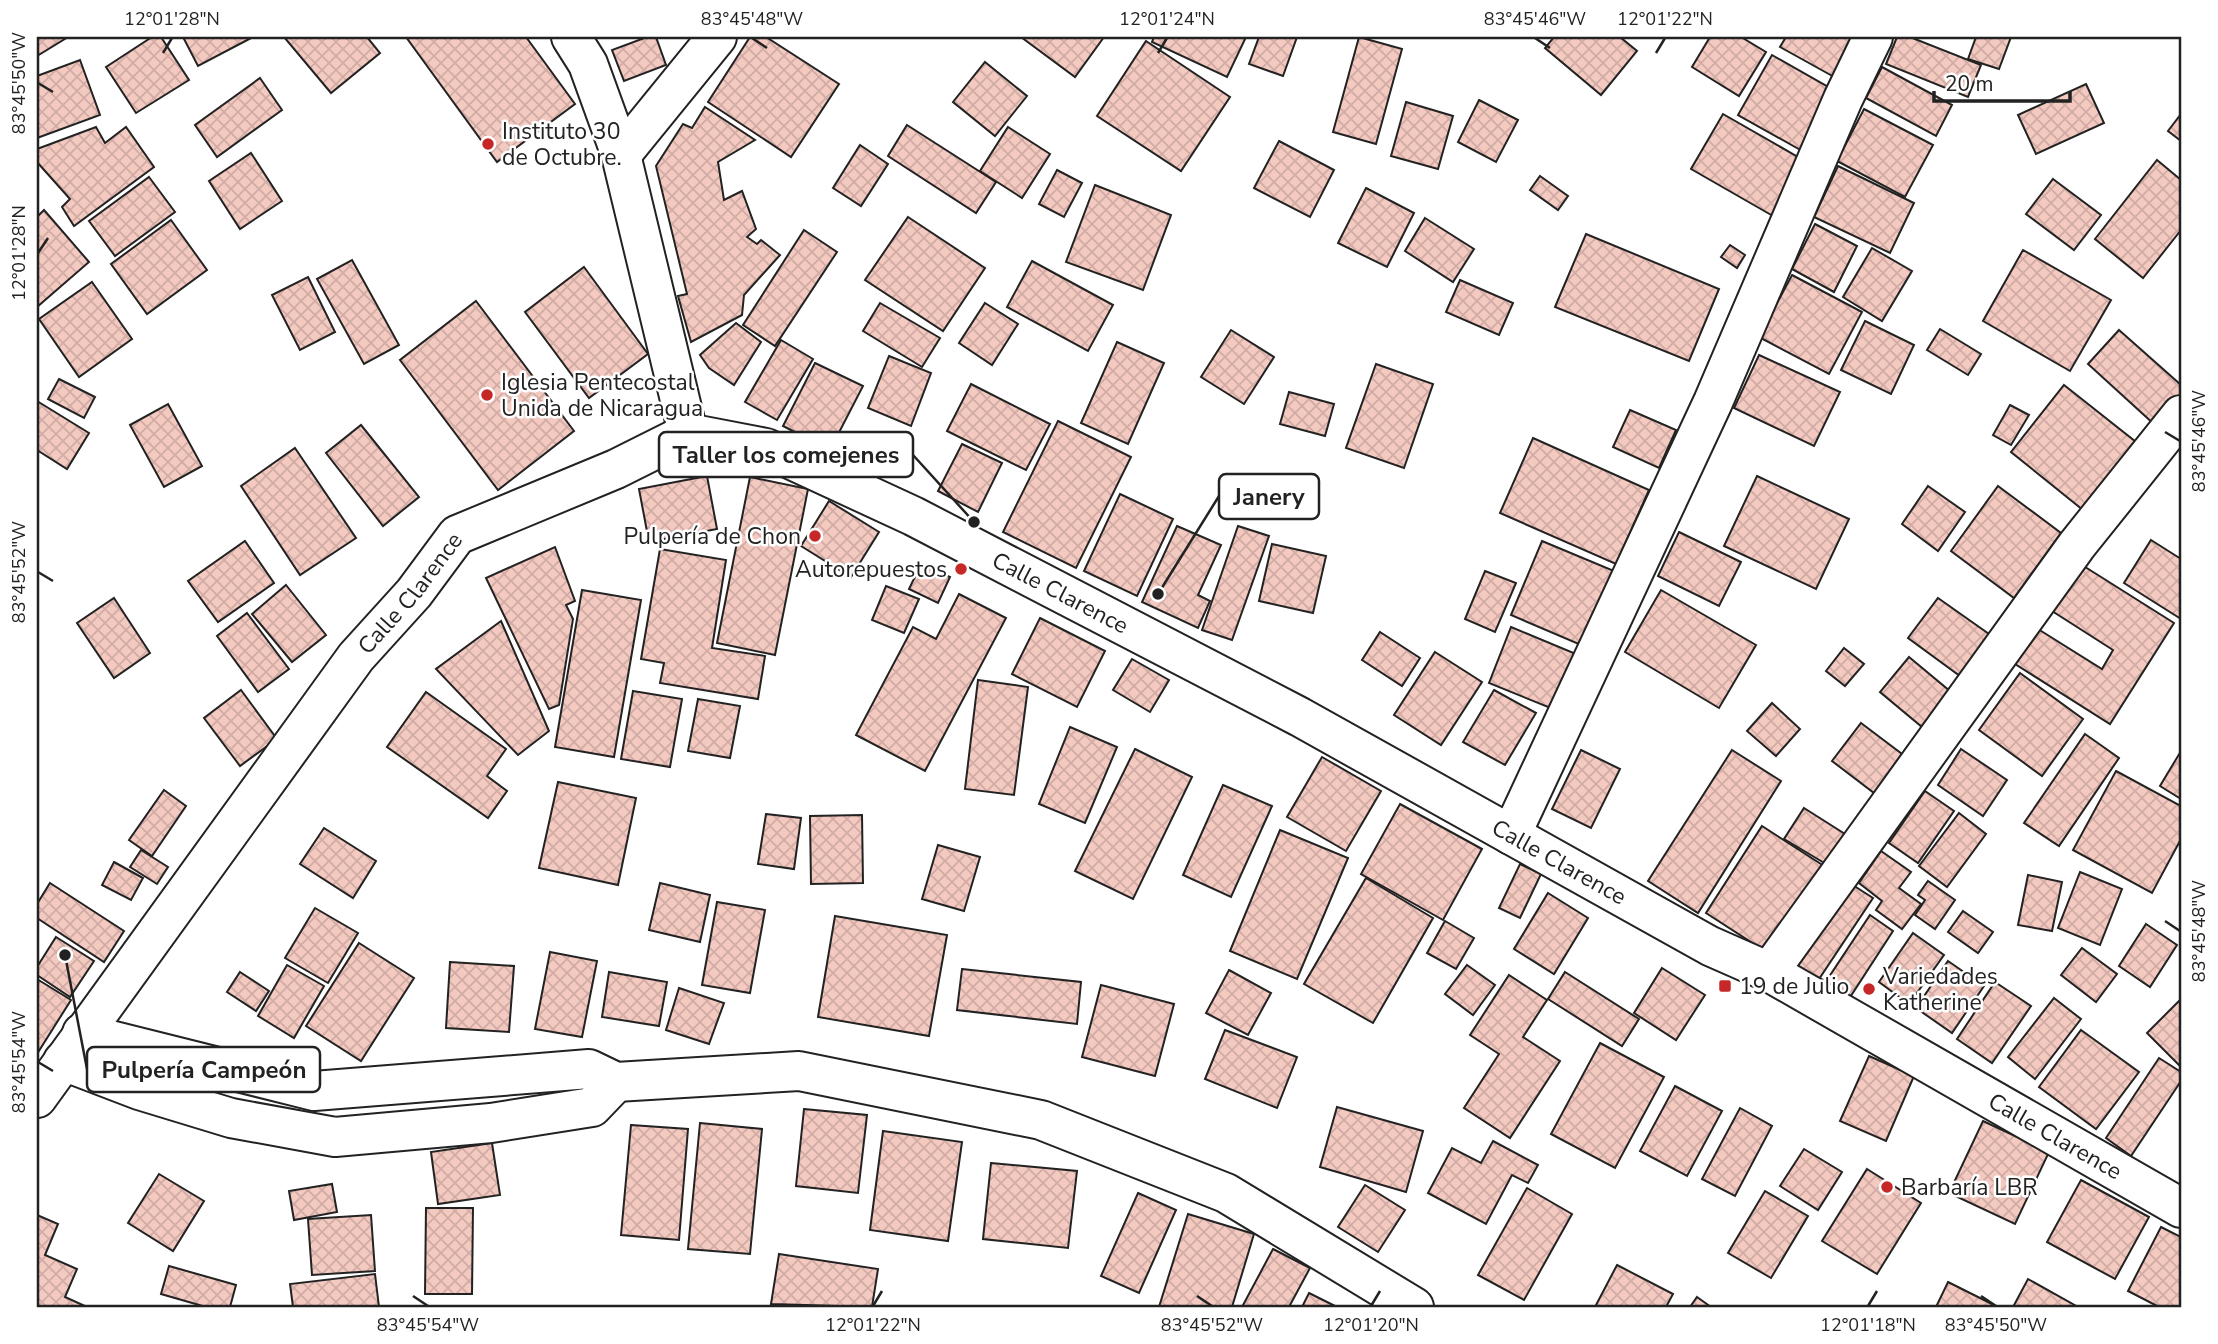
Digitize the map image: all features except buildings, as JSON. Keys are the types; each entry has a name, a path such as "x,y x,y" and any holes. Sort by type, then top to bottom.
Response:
{"street":[{"path":"571,37 589,64 621,155 688,433"},
{"path":"621,155 717,37"},
{"path":"1511,835 1713,402 1872,37"},
{"path":"1769,972 2077,545 2181,415"},
{"name":"Calle Clarence","path":"37,1098 356,657 414,593 457,535 616,469 688,433 766,448 892,506 1300,717 1710,946 1769,972 2181,1208"},
{"path":"73,1047 139,1090 231,1118 335,1137 491,1123 592,1107 616,1082 799,1071 1041,1120 1226,1192 1414,1307"}],"place":[{"name":"Instituto 30 de Octubre.","path":"488,144"},
{"name":"Iglesia Pentecostal Unida de Nicaragua","path":"487,395"},
{"name":"Taller los comejenes","path":"974,522"},
{"name":"Pulpería de Chon","path":"815,536"},
{"name":"Autorepuestos","path":"961,569"},
{"name":"Janery","path":"1158,594"},
{"name":"Pulpería Campeón","path":"65,955"},
{"name":"19 de Julio","path":"1725,986"},
{"name":"Variedades Katherine","path":"1869,989"},
{"name":"Barbaría LBR","path":"1887,1187"}]}
